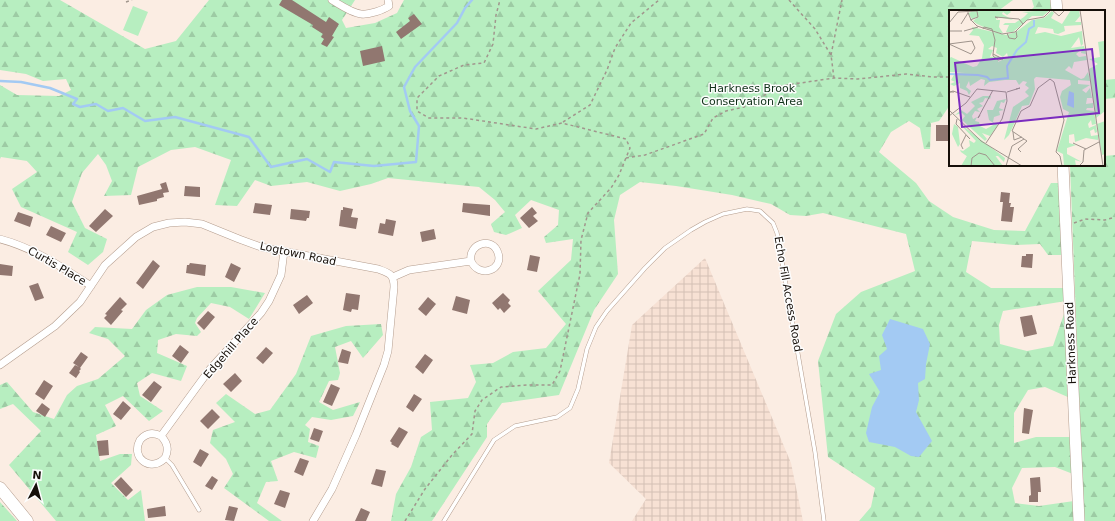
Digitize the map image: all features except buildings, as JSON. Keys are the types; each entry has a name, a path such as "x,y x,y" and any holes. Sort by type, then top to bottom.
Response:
{"highway":[{"path":"0,488 27,521"}],"main road":[{"path":"1056,0 1057,10"},
{"name":"Harkness Road","path":"1063,166 1079,521"}],"street":[{"path":"332,0 349,10 362,14 383,10 389,6 388,0"},
{"name":"Logtown Road","path":"0,366 55,326 80,302 105,265 136,237 153,227 185,222 202,224 246,242 284,252 378,269 390,274 393,277"},
{"name":"Curtis Place","path":"0,239 42,255 91,286"},
{"path":"486,243 492,245 498,252 499,258 497,264 494,268 489,270 478,270 471,262 472,252 475,247 480,244 486,243"},
{"name":"Edgehill Place","path":"161,436 210,369 261,313 269,301 281,275 284,252"},
{"path":"313,521 332,489 359,429 384,365 388,351 390,332 394,287 393,277 409,270 471,262"},
{"path":"153,434 161,436 166,441 168,448 165,458 158,463 147,464 140,458 137,450 138,442 144,436 153,434"}],"lane":[{"name":"Echo Fill Access Road","path":"444,521 494,440 516,426 557,417 570,408 578,389 587,349 596,327 607,311 645,268 665,248 691,230 723,214 747,209 760,211 773,223 777,233 815,452 824,521"},
{"path":"165,458 172,465 199,510"}],"path":[{"path":"126,2 132,0"},
{"path":"500,0 496,15 493,44 484,63 464,65 439,76 418,98 417,111 429,118 463,118 536,129 562,123 590,104 607,70 615,48 631,23 659,0"},
{"path":"789,0 815,29 831,55"},
{"path":"834,78 831,55 842,0"},
{"path":"626,158 645,155 704,134 713,118 726,111 744,107 780,86 834,78 858,79 906,74 949,77"},
{"path":"404,521 452,455 472,434 475,412 482,400 501,387 552,385 560,370 580,274 581,240 588,213 611,188 619,175 630,148 626,139 562,123"},
{"path":"1066,230 1074,223 1085,219 1104,220 1115,217"}],"shaded area":[{"path":"705,258 791,463 803,521 632,521 646,499 609,463 632,325"}],"green space":[{"name":"Harkness Brook Conservation Area","path":"0,0 60,0 145,49 176,41 209,0 355,0 342,20 346,28 375,23 397,13 404,0 1013,0 999,10 949,10 949,106 939,121 931,123 930,149 924,149 920,128 909,121 891,132 879,152 916,183 929,201 953,217 994,230 1025,231 1051,183 1061,183 1064,255 1048,255 1040,244 1014,245 972,241 966,272 991,288 1066,288 1066,301 1003,311 999,325 1000,344 1027,351 1053,346 1064,314 1067,313 1070,398 1045,387 1028,390 1014,413 1014,443 1036,437 1072,437 1073,474 1055,467 1022,468 1012,488 1015,503 1039,506 1074,501 1075,521 859,521 871,507 875,488 828,457 818,361 836,314 861,292 915,271 906,234 823,213 806,216 790,215 771,204 732,195 640,182 620,195 614,220 618,274 594,310 559,395 502,403 487,424 487,437 432,521 391,521 396,494 411,467 421,437 432,430 430,402 468,398 476,382 470,365 493,363 513,352 546,348 566,324 538,291 571,260 573,239 546,243 544,237 558,225 559,210 531,200 515,215 522,228 506,235 494,232 491,224 505,212 495,200 479,187 388,178 371,184 340,191 307,182 271,186 255,180 237,206 215,205 231,160 195,147 171,150 138,167 131,195 104,196 112,181 106,165 98,154 82,173 72,202 85,228 107,239 103,252 88,265 68,252 77,232 21,207 12,189 37,172 27,161 1,157 0,159 0,85 17,95 59,96 71,90 66,79 43,81 26,74 0,70"},
{"path":"1032,0 1054,0 1054,10 1031,10 1034,7"},
{"path":"133,6 148,12 138,36 123,30"},
{"path":"1115,79 1115,98 1105,99 1105,80"},
{"path":"1115,155 1115,521 1084,521 1070,166 1105,166 1105,156"},
{"path":"197,287 231,287 265,293 249,319 230,307 211,303 197,318 195,323 201,332 197,336 176,334 158,340 157,353 187,366 181,381 152,373 137,383 140,396 163,411 149,421 123,396 105,405 116,426 96,435 100,461 120,454 132,454 131,465 111,483 128,500 141,490 145,521 56,521 9,465 41,431 13,404 0,409 0,385 7,382 33,412 54,419 67,395 77,386 98,379 125,356 108,339 89,333 95,327 132,329 146,310 167,295"},
{"path":"381,324 383,335 363,358 351,341 335,347 340,373 338,380 329,381 319,402 333,410 360,402 353,416 331,420 312,417 305,425 310,429 308,442 319,446 316,458 294,452 271,461 278,481 266,482 257,503 282,521 269,521 224,488 233,474 226,459 210,443 213,430 235,422 216,403 226,394 255,414 270,410 296,374 311,336 346,326"},
{"path":"0,502 17,521 0,521"}],"water":[{"path":"890,319 923,329 930,344 925,379 918,383 919,400 916,412 932,441 919,457 911,456 895,447 869,442 866,433 872,407 880,392 869,374 881,370 879,356 887,349 882,335"}],"waterway":[{"path":"0,81 21,82 50,88 77,99 73,104 80,107 96,104 108,111 123,108 145,121 175,117 249,137 271,167 307,159 330,172 334,162 374,166 416,162 419,126 410,111 404,87 415,67 457,23 465,8 472,0"}]}
